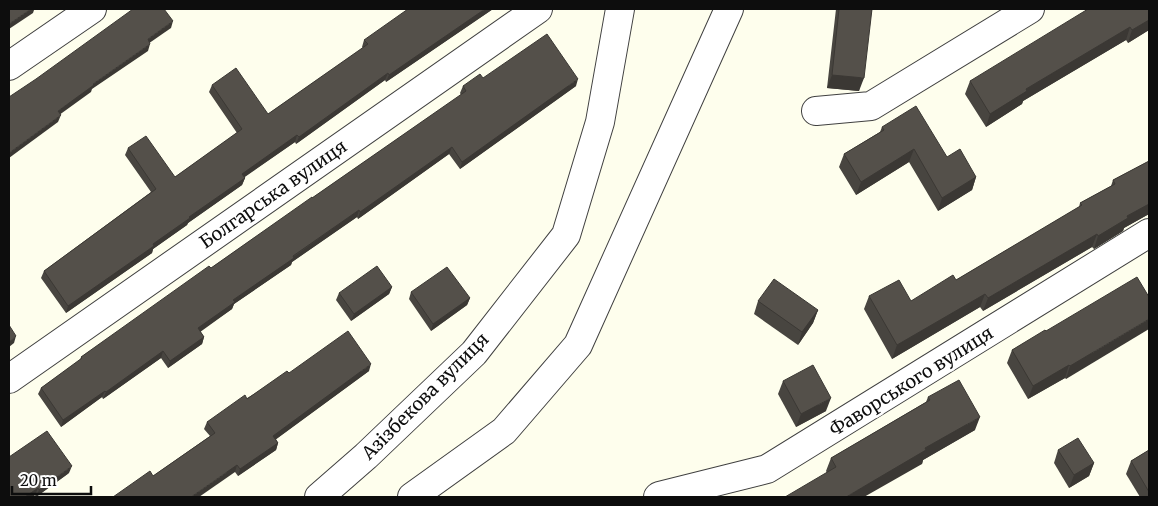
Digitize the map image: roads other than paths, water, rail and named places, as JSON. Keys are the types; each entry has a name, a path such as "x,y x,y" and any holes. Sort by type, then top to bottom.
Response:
{"street":[{"path":"9,66 92,9"},
{"name":"Болгарська вулиця","path":"9,379 538,9"},
{"name":"Азізбекова вулиця","path":"319,497 366,456 474,353 566,236 600,122 620,9"},
{"path":"412,497 504,432 578,345 729,9"},
{"path":"816,111 871,106 1030,9"},
{"name":"Фаворського вулиця","path":"658,496 767,469 1149,233"}]}
